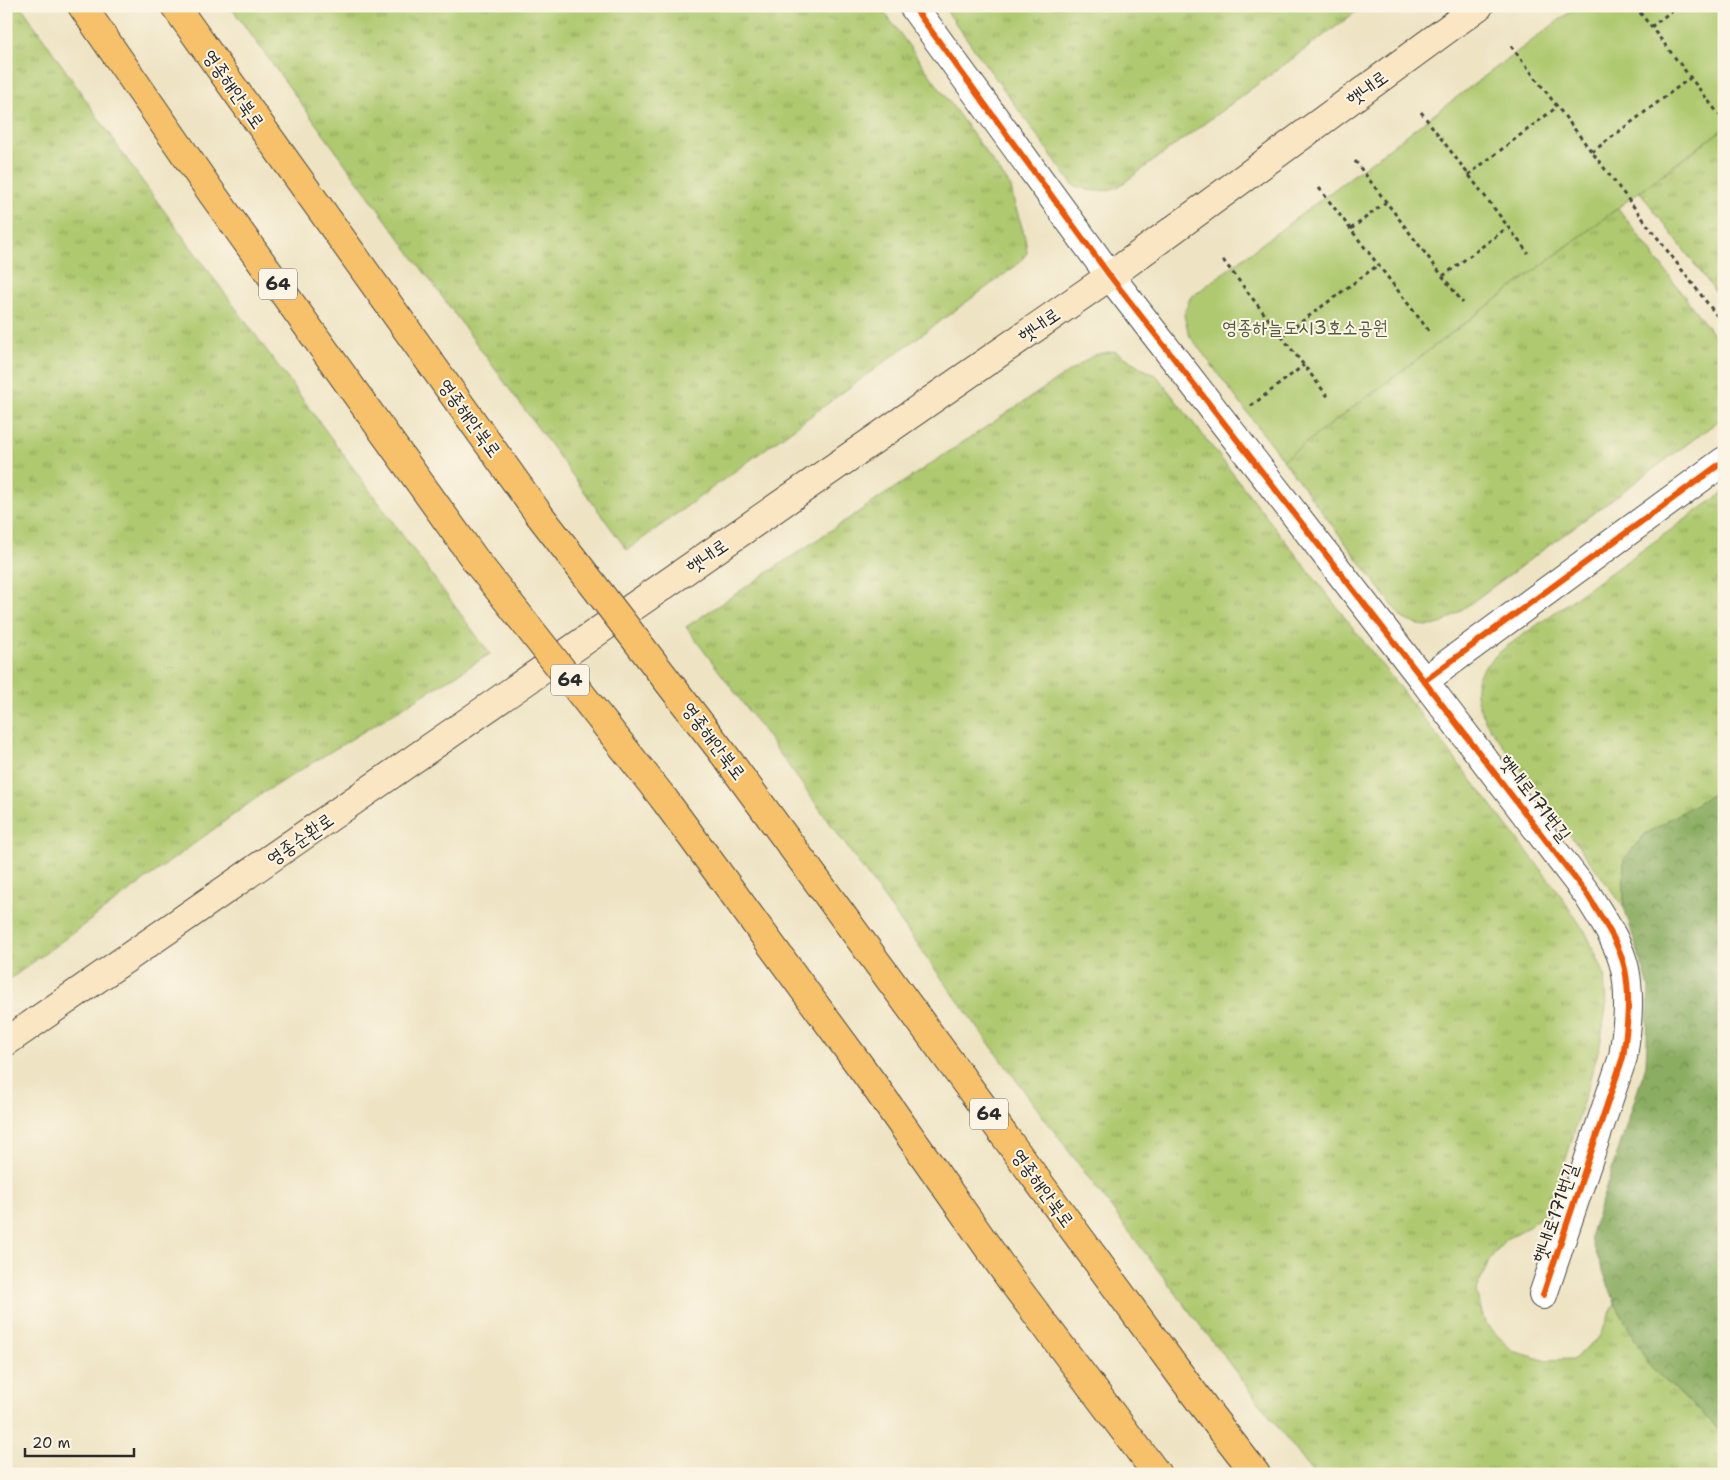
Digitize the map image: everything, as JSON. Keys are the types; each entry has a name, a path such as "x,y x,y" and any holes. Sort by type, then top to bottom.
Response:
{"highway":[{"name":"64","path":"82,6 211,192 476,560 664,799 868,1078 1010,1280 1157,1474"},
{"name":"영종해안북로","path":"175,6 538,513 723,753 1204,1407 1256,1474"},
{"path":"1119,1426 1149,1474"}],"main road":[{"name":"햇내로","path":"594,635 1110,276 1479,6"},
{"name":"영종순환로","path":"6,1042 594,635"}],"street":[{"name":"햇내로171번길","path":"913,6 1110,276 1587,894 1608,928 1625,969 1628,1018 1623,1057 1543,1295"},
{"path":"1424,681 1724,461"}],"path":[{"path":"1634,6 1721,117"},
{"path":"1651,27 1678,6"},
{"path":"1511,46 1724,325"},
{"path":"1592,152 1690,78"},
{"path":"1468,175 1557,107"},
{"path":"1421,112 1528,254"},
{"path":"1356,161 1463,303"},
{"path":"1319,188 1429,331"},
{"path":"1350,229 1386,202"},
{"path":"1443,276 1508,226"},
{"path":"1223,260 1329,398"},
{"path":"1282,336 1378,265"},
{"path":"1251,406 1304,365"}],"green space":[{"path":"6,6 21,6 137,174 490,654 263,793 6,982"},
{"path":"230,6 880,6 1011,187 1027,253 1017,265 627,550"},
{"path":"943,6 1364,6 1118,187 1095,191 1073,185"},
{"name":"영종하늘도시3호소공원","path":"1578,6 1724,6 1724,128 1283,460 1189,335 1184,315 1190,298"},
{"path":"1724,128 1724,303 1640,192"},
{"path":"1618,208 1724,349 1724,417 1445,622 1428,626 1407,621 1402,618 1283,460"},
{"path":"1114,351 1156,375 1554,886 1586,933 1604,973 1606,1008 1600,1045 1554,1200 1544,1214 1530,1226 1506,1239 1489,1260 1476,1292 1485,1323 1513,1351 1544,1360 1573,1359 1599,1337 1615,1303 1651,1368 1718,1428 1724,1430 1724,1474 1314,1474 1029,1097 686,627 1094,355"},
{"path":"1724,492 1724,787 1644,835 1624,860 1624,907 1487,724 1477,699 1477,681 1487,665 1506,647"},
{"path":"1724,787 1724,1430 1718,1428 1651,1368 1615,1303 1590,1237 1646,1065 1649,987 1624,907 1624,860 1644,835"}],"cycle path":[{"path":"913,6 1110,276 1424,681"},
{"path":"1543,1295 1623,1057 1628,1002 1625,969 1614,939 1587,894 1424,681 1724,461"}]}
